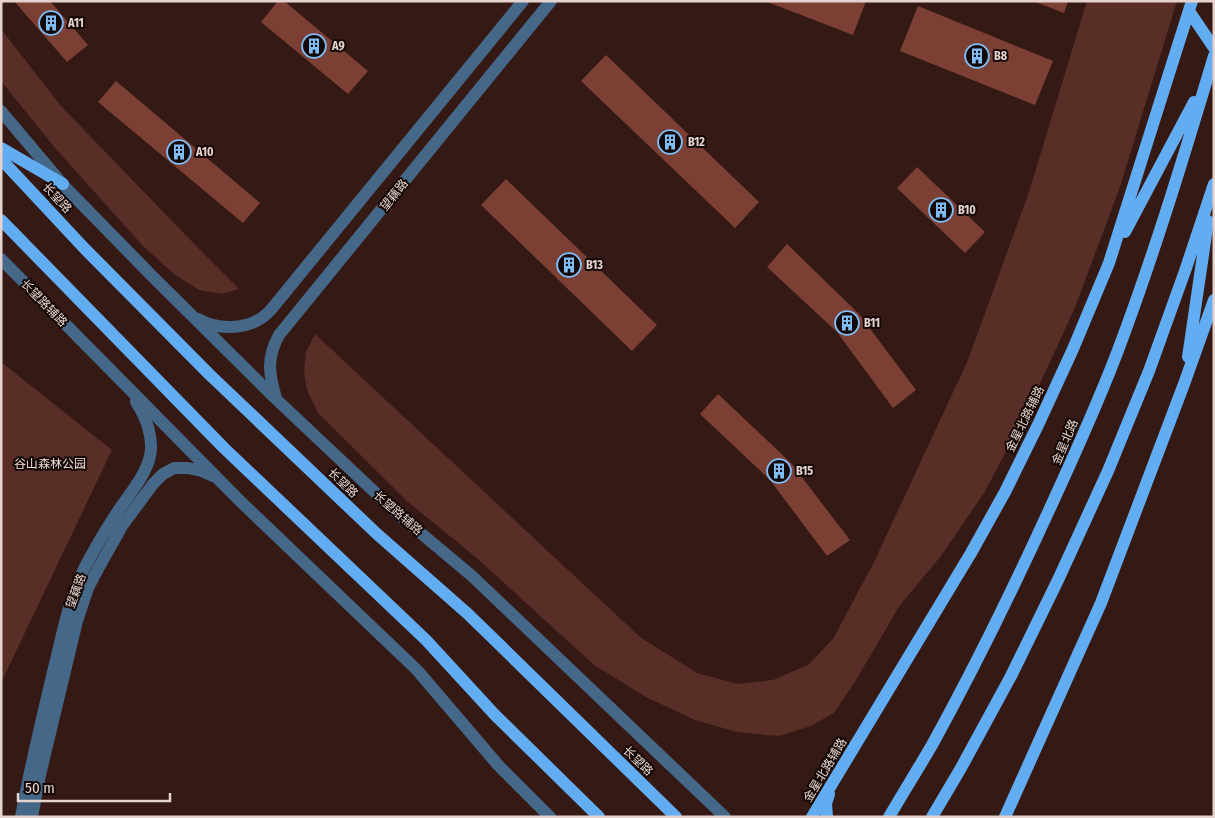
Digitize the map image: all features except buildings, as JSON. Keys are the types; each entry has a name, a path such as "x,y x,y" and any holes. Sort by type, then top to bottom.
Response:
{"main road":[{"path":"1190,6 1214,48"},
{"name":"金星北路辅路","path":"812,817 1005,492 1070,357 1109,263 1190,6"},
{"name":"金星北路","path":"889,817 931,746 979,657 1024,566 1075,454 1116,355 1150,261 1214,56"},
{"path":"1109,263 1207,77"},
{"path":"1,148 63,184"},
{"name":"长望路","path":"1,158 85,248 210,375 377,534 468,614 676,817"},
{"path":"1184,384 1214,185"},
{"path":"932,817 1011,676 1108,471 1149,371 1214,185"},
{"path":"1,220 224,448 426,640 495,715 599,817"},
{"path":"1005,817 1101,602 1214,300"},
{"path":"827,817 826,804 830,789"}],"street":[{"name":"望藕路","path":"190,314 205,323 216,326 239,327 263,317 300,276 523,1"},
{"name":"望藕路","path":"277,400 271,381 270,365 272,348 279,335 551,1"},
{"name":"长望路辅路","path":"1,110 63,184 153,277 277,400 398,514 472,576 725,817"},
{"name":"长望路辅路","path":"1,259 240,501 416,670 498,765 550,817"},
{"name":"望藕路","path":"21,817 29,773 67,617 77,585 113,519 145,470 151,455 148,425 140,408 125,385"},
{"name":"望藕路","path":"32,817 40,775 77,622 88,588 99,567 122,526 153,484 163,474 174,468 188,468 202,471 218,479"}],"green space":[{"path":"1087,1 1177,1 1120,187 1074,310 1025,416 984,493 941,556 900,605 856,680 834,713 811,726 779,736 737,732 695,720 646,697 594,665 478,559 408,502 318,413 307,390 304,372 306,352 315,334 640,637 697,673 738,684 773,680 808,665 833,639 874,562 968,360 1029,192"},
{"path":"1,29 61,106 239,289 222,294 199,290 174,274 143,246 55,148 1,81"},
{"name":"谷山森林公园","path":"1,362 112,450 1,683"}],"place":[{"name":"A11","path":"51,23"},
{"name":"A9","path":"314,46"},
{"name":"B8","path":"977,56"},
{"name":"B12","path":"670,142"},
{"name":"A10","path":"179,152"},
{"name":"B10","path":"941,210"},
{"name":"B13","path":"569,265"},
{"name":"B11","path":"847,323"},
{"name":"B15","path":"779,471"}]}
